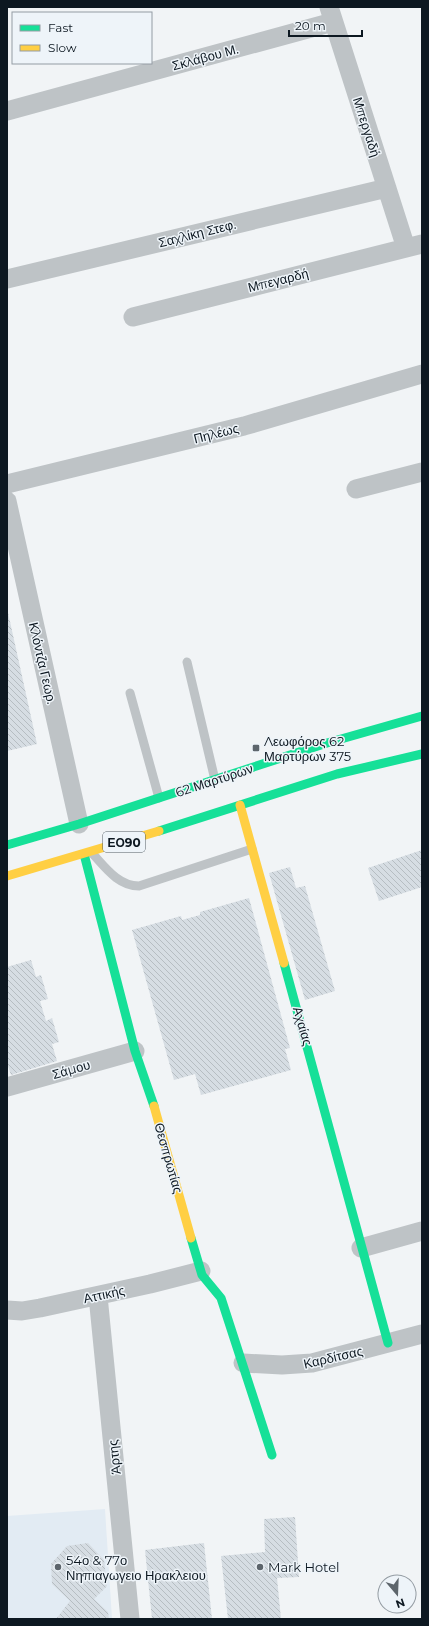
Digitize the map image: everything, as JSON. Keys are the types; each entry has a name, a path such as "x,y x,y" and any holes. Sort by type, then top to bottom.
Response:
{"street":[{"name":"Σκλάβου Μ.","path":"7,111 331,15"},
{"name":"Μπεργαδή","path":"331,15 387,188 414,246"},
{"name":"Σαχλίκη Στεφ.","path":"7,279 387,188"},
{"name":"Μπεγαρδή","path":"133,317 414,246"},
{"name":"Πηλέως","path":"7,484 237,428 422,374"},
{"path":"356,488 422,472"},
{"name":"Κλόντζα Γεωρ.","path":"7,501 79,824"},
{"name":"62 Μαρτύρων","path":"7,845 79,824 327,744 422,716"},
{"name":"ΕΟ90","path":"7,876 87,853 337,774 422,754"},
{"name":"Αχαίας","path":"240,805 310,1054 388,1344"},
{"name":"Θεσπρωτίας","path":"87,853 135,1051 160,1124 202,1275 221,1298 272,1455"},
{"name":"Σάμου","path":"7,1086 135,1051"},
{"path":"361,1248 422,1231"},
{"name":"Αττικής","path":"7,1310 22,1311 34,1309 98,1296 201,1271"},
{"name":"Άρτης","path":"98,1296 130,1619"},
{"name":"Καρδίτσας","path":"242,1363 282,1366 312,1363 422,1334"}],"lane":[{"path":"187,662 215,780"},
{"path":"130,693 159,798"},
{"path":"87,853 120,881 130,886 139,886 252,849"}],"shaded area":[{"name":"54ο & 77ο Νηπιαγωγειο Ηρακλειου","path":"105,1509 112,1619 7,1619 7,1516"}],"building":[{"path":"7,608 37,744 7,751"},
{"path":"422,850 422,887 379,901 368,868"},
{"path":"290,867 296,888 305,886 335,991 305,1000 269,873"},
{"path":"249,898 290,1048 285,1049 291,1070 201,1095 195,1074 174,1080 132,930 181,916 182,920 200,915 200,912"},
{"path":"31,960 36,977 41,975 48,999 40,1001 46,1021 52,1018 59,1042 52,1044 57,1061 11,1075 7,1063 7,967"},
{"name":"Mark Hotel","path":"295,1517 299,1577 277,1578 281,1619 228,1619 221,1556 265,1552 264,1519"},
{"path":"88,1543 104,1560 107,1586 94,1599 108,1612 109,1619 56,1619 70,1601 52,1584 51,1564 67,1546"},
{"path":"204,1543 212,1619 152,1619 145,1550"}],"traffic: fast":[{"path":"7,845 79,824 327,743 422,716"},
{"path":"159,831 337,774 422,754"},
{"path":"84,854 135,1051 154,1106"},
{"path":"284,963 388,1343"},
{"path":"191,1238 202,1275 221,1298 272,1455"}],"traffic: slow":[{"path":"240,805 284,963"},
{"path":"7,876 159,831"},
{"path":"154,1106 191,1238"}],"place":[{"name":"Λεωφόρος 62 Μαρτύρων 375","path":"256,748"},
{"name":"54ο & 77ο Νηπιαγωγειο Ηρακλειου","path":"58,1567"},
{"name":"Mark Hotel","path":"260,1567"}]}
